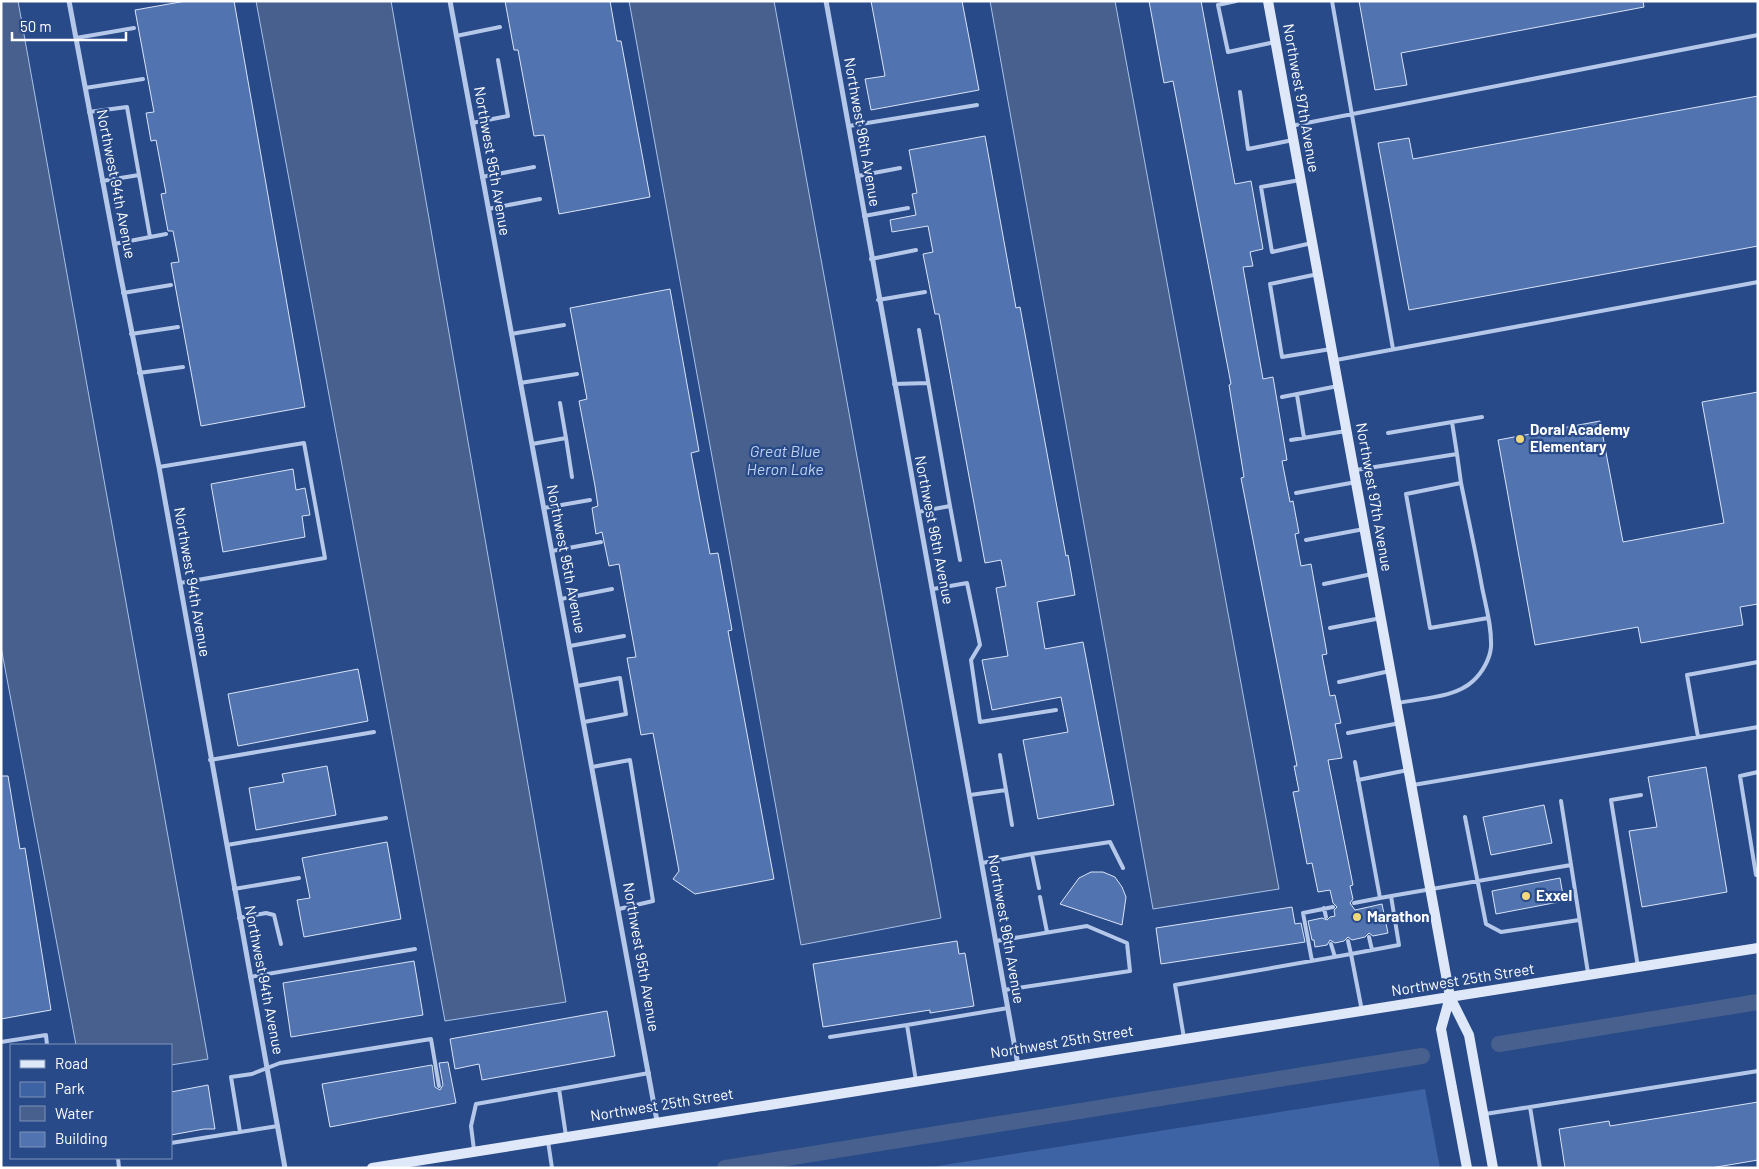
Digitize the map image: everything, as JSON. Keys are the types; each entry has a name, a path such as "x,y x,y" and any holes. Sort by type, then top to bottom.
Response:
{"main road":[{"name":"Northwest 97th Avenue","path":"1268,1 1450,997 1469,1035 1494,1168"},
{"name":"Northwest 25th Street","path":"372,1168 1758,948"},
{"name":"Northwest 97th Avenue","path":"1450,997 1441,1029 1466,1168"}],"street":[{"name":"Northwest 94th Avenue","path":"69,1 123,292 159,467 210,760 285,1168"},
{"name":"Northwest 95th Avenue","path":"450,1 657,1122"},
{"name":"Northwest 96th Avenue","path":"826,1 858,176 878,300 933,589 1018,1065"}],"lane":[{"path":"1236,1 1218,5 1228,52 1276,42"},
{"path":"1332,1 1393,349"},
{"path":"456,36 500,27"},
{"path":"76,38 134,28"},
{"path":"1290,127 1758,35"},
{"path":"472,123 508,116 498,60"},
{"path":"85,88 143,79"},
{"path":"1240,92 1248,149 1293,140"},
{"path":"849,126 977,105"},
{"path":"90,112 127,107 150,237"},
{"path":"482,177 534,168"},
{"path":"858,176 900,168"},
{"path":"102,181 138,175"},
{"path":"1300,180 1261,187 1272,252 1312,243"},
{"path":"488,209 540,200"},
{"path":"864,216 908,208"},
{"path":"114,244 166,234"},
{"path":"871,259 916,250"},
{"path":"1318,274 1270,284 1282,358 1331,349"},
{"path":"1334,360 1758,282"},
{"path":"123,292 171,285"},
{"path":"878,300 925,292"},
{"path":"511,334 564,324"},
{"path":"132,334 178,327"},
{"path":"919,330 960,560"},
{"path":"139,373 183,367"},
{"path":"520,383 577,374"},
{"path":"894,384 928,383"},
{"path":"1282,397 1338,386"},
{"path":"1297,394 1304,438"},
{"path":"560,403 572,477"},
{"path":"1388,433 1482,417"},
{"path":"1396,703 1458,690 1473,681 1484,666 1491,650 1488,618 1452,422"},
{"path":"1291,440 1346,431"},
{"path":"532,444 566,438"},
{"path":"159,467 304,443 325,558 180,583"},
{"path":"1353,470 1457,454"},
{"path":"1296,493 1356,482"},
{"path":"1462,483 1406,494 1430,628 1488,618"},
{"path":"544,508 590,500"},
{"path":"918,512 950,506"},
{"path":"1306,540 1364,529"},
{"path":"552,551 601,542"},
{"path":"1324,584 1372,574"},
{"path":"933,589 968,583 980,645 971,660 980,722 1056,710"},
{"path":"561,599 612,589"},
{"path":"1330,628 1381,618"},
{"path":"570,646 624,636"},
{"path":"1698,737 1687,675 1758,662"},
{"path":"1339,682 1390,672"},
{"path":"577,686 620,678 626,714 584,722"},
{"path":"1348,733 1400,723"},
{"path":"1411,785 1758,727"},
{"path":"210,760 374,732"},
{"path":"1000,755 1012,825"},
{"path":"592,767 630,760 653,902 619,909"},
{"path":"1355,762 1380,898"},
{"path":"1358,780 1408,770"},
{"path":"1758,772 1740,776 1756,875 1758,875"},
{"path":"970,795 1006,790"},
{"path":"1638,967 1611,800 1641,795"},
{"path":"1560,802 1588,975"},
{"path":"1465,817 1476,881 1486,924 1501,932 1579,920"},
{"path":"227,845 386,818"},
{"path":"982,863 1110,842 1123,868"},
{"path":"1032,854 1039,888"},
{"path":"1354,903 1571,865"},
{"path":"234,888 298,878"},
{"path":"1184,1038 1175,984 1335,958 1399,945 1391,896"},
{"path":"1040,897 1047,932"},
{"path":"1362,901 1363,908"},
{"path":"1312,961 1303,913 1334,907"},
{"path":"1324,908 1326,917"},
{"path":"239,918 266,913 274,915 281,944"},
{"path":"996,941 1087,926 1127,943 1130,971 1004,990"},
{"path":"1369,937 1372,950"},
{"path":"1348,941 1362,1011"},
{"path":"1332,944 1335,958"},
{"path":"250,976 415,949"},
{"path":"830,1037 1008,1008"},
{"path":"907,1025 916,1081"},
{"path":"1,1042 46,1035 47,1044"},
{"path":"240,1132 230,1077 252,1074 280,1063 431,1039 439,1086"},
{"path":"1484,1114 1758,1071"},
{"path":"474,1151 471,1126 476,1104 649,1073"},
{"path":"559,1089 566,1136"},
{"path":"1530,1107 1540,1168"},
{"path":"172,1143 278,1126"},
{"path":"547,1139 552,1168"}],"green space":[{"path":"1425,1089 1440,1168 925,1168"}],"water":[{"path":"1,1 18,1 208,1059 172,1065 172,1044 76,1044 1,647"},
{"path":"256,1 391,1 566,1002 445,1021"},
{"name":"Great Blue Heron Lake","path":"629,1 774,1 941,918 801,945"},
{"path":"990,1 1115,1 1279,889 1153,909"}],"building":[{"path":"186,1 234,1 305,407 201,426 171,263 179,262 173,231 168,231 161,194 166,193 156,140 151,141 146,113 154,112 135,10"},
{"path":"505,1 610,1 617,41 621,41 650,197 559,214 544,135 534,136 518,50 514,50"},
{"path":"871,1 962,1 979,90 871,110 865,79 885,76"},
{"path":"1149,1 1201,1 1235,184 1251,181 1263,249 1250,252 1253,266 1243,267 1263,379 1273,377 1287,460 1282,461 1290,502 1293,501 1299,533 1295,534 1301,566 1311,564 1327,654 1322,655 1330,696 1335,695 1341,723 1335,724 1342,758 1328,760 1353,885 1350,886 1353,899 1350,903 1355,910 1382,904 1388,933 1373,936 1369,933 1365,937 1352,940 1348,937 1344,941 1335,943 1330,940 1327,945 1315,947 1314,940 1312,940 1308,921 1322,918 1327,920 1335,916 1334,910 1337,907 1333,903 1330,890 1318,892 1312,863 1307,864 1293,792 1299,791 1294,766 1297,766 1241,478 1244,477 1229,385 1231,384 1173,81 1164,83"},
{"path":"1359,1 1643,1 1644,7 1401,53 1407,85 1375,90"},
{"path":"1758,96 1758,246 1409,310 1378,143 1409,138 1413,159"},
{"path":"985,136 1016,308 1020,307 1066,556 1068,555 1075,595 1037,602 1045,649 1083,642 1114,805 1038,819 1023,740 1068,732 1061,697 992,710 982,660 1008,656 996,588 1006,586 1001,560 985,563 939,314 935,314 923,254 933,252 928,226 892,232 890,220 916,215 912,194 917,193 909,150"},
{"path":"670,289 699,451 691,453 710,554 718,553 732,630 728,631 774,879 695,894 673,879 679,871 653,733 641,735 627,658 636,657 619,564 609,566 602,532 596,534 592,508 598,506 579,401 587,399 570,308"},
{"path":"1758,392 1758,604 1740,607 1743,625 1641,643 1638,627 1535,645 1498,440 1600,421 1623,542 1724,523 1702,402"},
{"path":"293,469 296,490 305,488 310,515 302,516 305,537 223,552 211,484"},
{"path":"358,669 368,721 238,746 228,694"},
{"path":"327,766 336,815 256,830 249,788 284,782 282,774"},
{"path":"1706,767 1727,892 1642,907 1629,831 1657,827 1648,777"},
{"path":"1,776 8,776 20,849 25,848 51,1010 1,1019"},
{"path":"1544,805 1552,843 1491,855 1483,817"},
{"path":"387,842 401,919 304,937 297,900 310,898 302,858"},
{"path":"1091,872 1103,872 1115,877 1122,887 1126,897 1122,925 1060,904 1079,878"},
{"path":"1560,878 1564,901 1496,914 1492,891"},
{"path":"1292,907 1295,924 1301,923 1305,942 1161,964 1156,928"},
{"path":"957,941 959,954 965,953 974,1006 930,1013 930,1010 823,1027 813,964"},
{"path":"414,961 423,1015 291,1037 283,983"},
{"path":"607,1011 615,1056 482,1080 479,1064 455,1069 450,1039"},
{"path":"448,1062 456,1103 330,1127 322,1084 432,1065 435,1087 440,1090 443,1085 439,1063"},
{"path":"208,1085 215,1129 172,1135 172,1092"},
{"path":"1758,1102 1758,1160 1711,1168 1565,1168 1559,1129 1609,1121 1610,1126"}],"waterway":[{"path":"1499,1044 1758,1002"},
{"path":"725,1168 1422,1056"}],"place":[{"name":"Doral Academy Elementary","path":"1520,439"},
{"name":"Exxel","path":"1526,896"},
{"name":"Marathon","path":"1357,917"}]}
